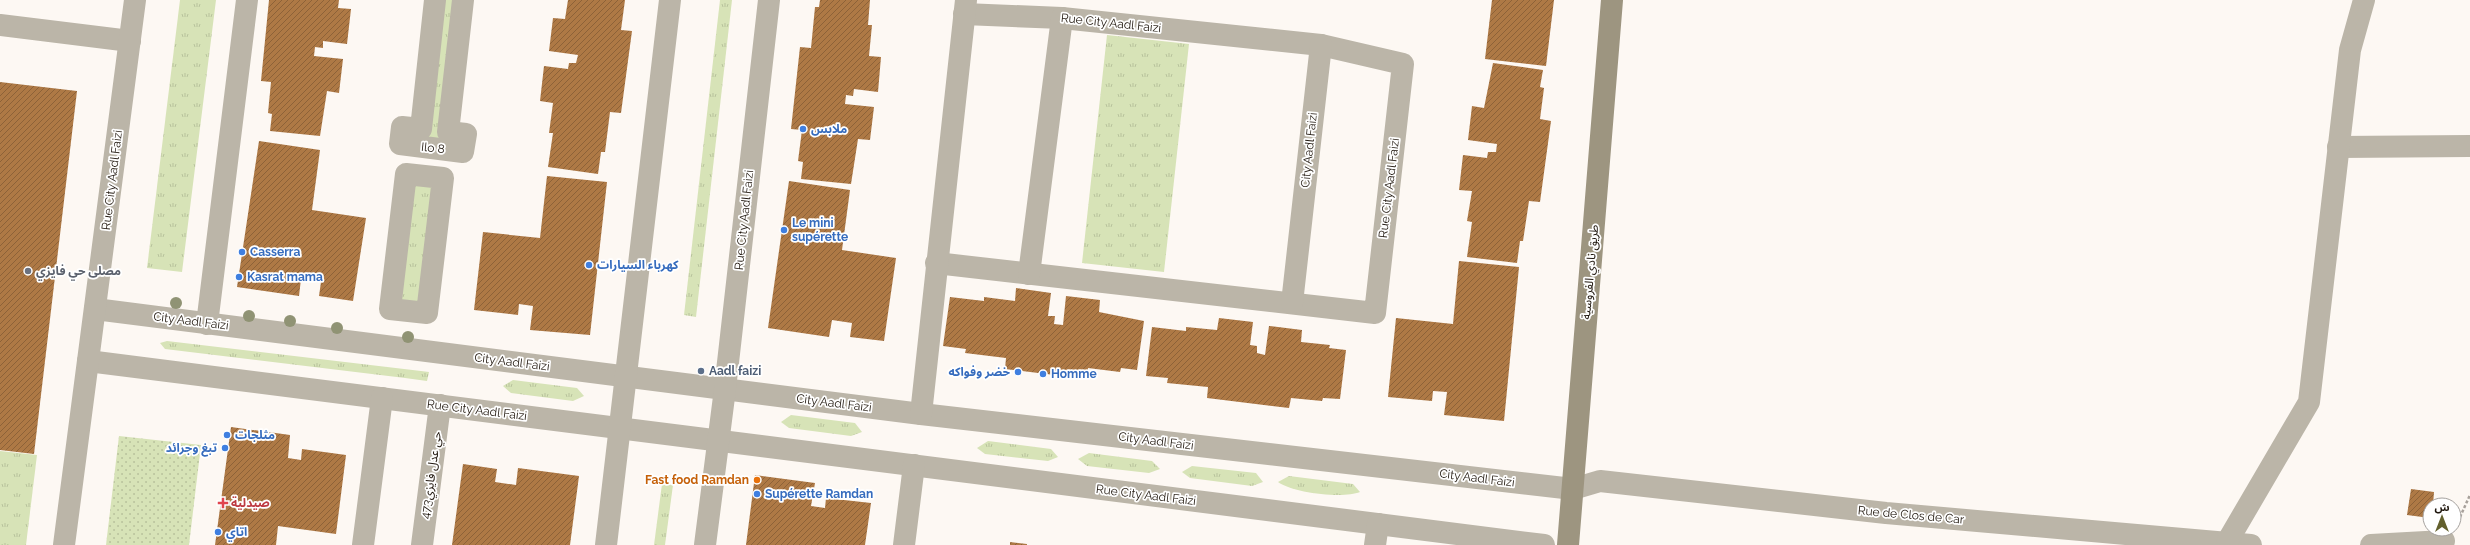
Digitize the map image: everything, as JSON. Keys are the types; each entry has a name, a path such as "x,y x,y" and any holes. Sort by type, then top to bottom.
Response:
{"main road":[{"name":"طريق نادي الفروسية","path":"1568,545 1612,0"}],"street":[{"name":"Rue City Aadl Faizi","path":"64,545 136,0"},
{"path":"207,324 247,0"},
{"name":"Ilo 8","path":"435,0 421,129 402,127 400,144 463,152 466,134 448,132 463,0"},
{"path":"606,545 627,377 670,0"},
{"name":"Rue City Aadl Faizi","path":"705,545 725,389 769,0"},
{"path":"2227,542 2308,402 2350,50 2364,0"},
{"name":"Rue City Aadl Faizi","path":"921,414 936,263 965,7 1321,45 1404,64 1375,313 936,263"},
{"path":"1029,274 1062,18"},
{"path":"0,25 130,41"},
{"name":"City Aadl Faizi","path":"1292,303 1321,45"},
{"path":"2338,147 2470,146"},
{"path":"406,174 443,178 427,313 390,309 406,174"},
{"name":"City Aadl Faizi","path":"95,309 921,414 1573,490"},
{"name":"Rue City Aadl Faizi","path":"88,361 914,465 1377,535 1544,545"},
{"path":"363,545 382,398"},
{"name":"473حي عدل فايزي","path":"422,545 440,405"},
{"path":"904,545 914,465"},
{"name":"Rue de Clos de Car","path":"1573,490 1600,481 1886,513 2251,545"},
{"path":"2371,545 2444,541"}],"path":[{"path":"2462,511 2470,495"}],"green space":[{"path":"180,0 216,0 182,272 147,268"},
{"path":"441,0 458,0 459,146 407,133 425,134"},
{"path":"720,0 732,0 696,317 684,315"},
{"path":"1107,35 1189,44 1164,272 1082,263"},
{"path":"413,181 435,184 421,303 399,300"},
{"path":"167,341 429,372 427,381 165,349 160,343"},
{"path":"513,380 577,388 584,396 573,401 511,393 503,386"},
{"path":"791,415 855,423 862,432 851,436 789,428 781,422"},
{"path":"119,436 201,445 189,545 106,545"},
{"path":"988,441 1051,449 1058,457 1048,461 985,454 977,448"},
{"path":"0,451 37,455 26,545 0,545"},
{"path":"1089,453 1152,461 1160,469 1149,473 1087,466 1078,459"},
{"path":"1192,466 1256,473 1263,482 1252,486 1190,478 1182,472"},
{"path":"1289,476 1353,484 1360,492 1342,495 1318,494 1285,486 1278,482"},
{"path":"662,484 673,485 665,545 654,545"}],"building":[{"path":"269,0 339,0 338,8 351,9 347,44 323,41 323,48 315,47 314,56 343,59 339,93 327,91 320,136 270,131 272,114 268,113 271,82 261,81"},
{"path":"568,0 625,0 621,30 632,31 621,113 610,112 605,152 601,152 598,174 548,167 553,133 549,133 553,103 540,101 544,66 568,69 569,63 576,63 578,55 549,51 553,18 565,19"},
{"path":"820,0 870,0 868,25 872,25 869,56 881,57 878,92 854,89 853,96 846,95 845,104 874,107 870,140 858,139 851,184 801,179 803,162 798,161 802,130 791,129 800,47 811,48 815,7 819,7"},
{"path":"1492,0 1554,0 1546,66 1485,59"},
{"path":"1493,63 1543,70 1540,87 1544,88 1540,119 1551,121 1540,202 1529,201 1523,241 1520,241 1517,263 1467,257 1472,222 1467,221 1472,191 1459,190 1463,155 1487,158 1488,152 1496,152 1497,144 1468,140 1472,106 1484,108"},
{"name":"مصلى حي فايزي","path":"0,82 77,91 34,454 0,450"},
{"path":"259,141 320,150 312,210 366,218 353,301 319,296 321,282 301,279 299,296 237,287"},
{"path":"547,176 607,182 590,335 530,330 533,306 519,304 518,315 474,310 483,232 540,238"},
{"path":"789,181 850,190 842,250 896,258 884,341 850,337 852,323 832,320 829,337 768,328"},
{"path":"1459,261 1519,267 1504,421 1444,415 1447,392 1433,391 1432,401 1388,397 1396,318 1453,324"},
{"path":"1016,288 1051,293 1048,316 1055,316 1054,324 1063,325 1066,296 1100,300 1099,312 1144,321 1137,370 1121,368 1120,372 1088,368 1087,379 1005,369 1006,358 965,353 966,349 943,346 950,297 984,301 984,297 1015,301"},
{"path":"1219,318 1253,322 1250,345 1257,346 1257,353 1265,355 1269,326 1302,330 1301,342 1330,345 1329,348 1346,350 1340,399 1323,398 1322,401 1291,398 1289,408 1207,398 1208,387 1167,383 1168,378 1146,376 1152,327 1186,331 1186,327 1217,330"},
{"path":"231,427 290,435 288,458 301,460 302,449 346,455 336,534 278,526 276,545 215,545"},
{"path":"463,464 497,469 495,482 516,485 518,468 579,476 570,545 452,545"},
{"path":"755,475 815,483 811,506 825,508 826,498 871,503 865,545 746,545"},
{"path":"2411,489 2434,492 2434,497 2422,497 2422,517 2407,515"},
{"path":"1010,542 1027,544 1027,545 1010,545"}],"place":[{"name":"ملابس","path":"803,129"},
{"name":"Le mini supérette","path":"784,230"},
{"name":"Casserra","path":"242,252"},
{"name":"كهرباء السيارات","path":"589,265"},
{"name":"مصلى حي فايزي","path":"28,271"},
{"name":"Kasrat mama","path":"239,277"},
{"name":"Aadl faizi","path":"701,371"},
{"name":"خضر وفواكه","path":"1018,372"},
{"name":"Homme","path":"1043,374"},
{"name":"مثلجات","path":"227,435"},
{"name":"تبغ وجرائد","path":"225,448"},
{"name":"Fast food Ramdan","path":"757,480"},
{"name":"Supérette Ramdan","path":"757,494"},
{"name":"صيدلية","path":"223,503"},
{"name":"اتاي","path":"218,532"}]}
